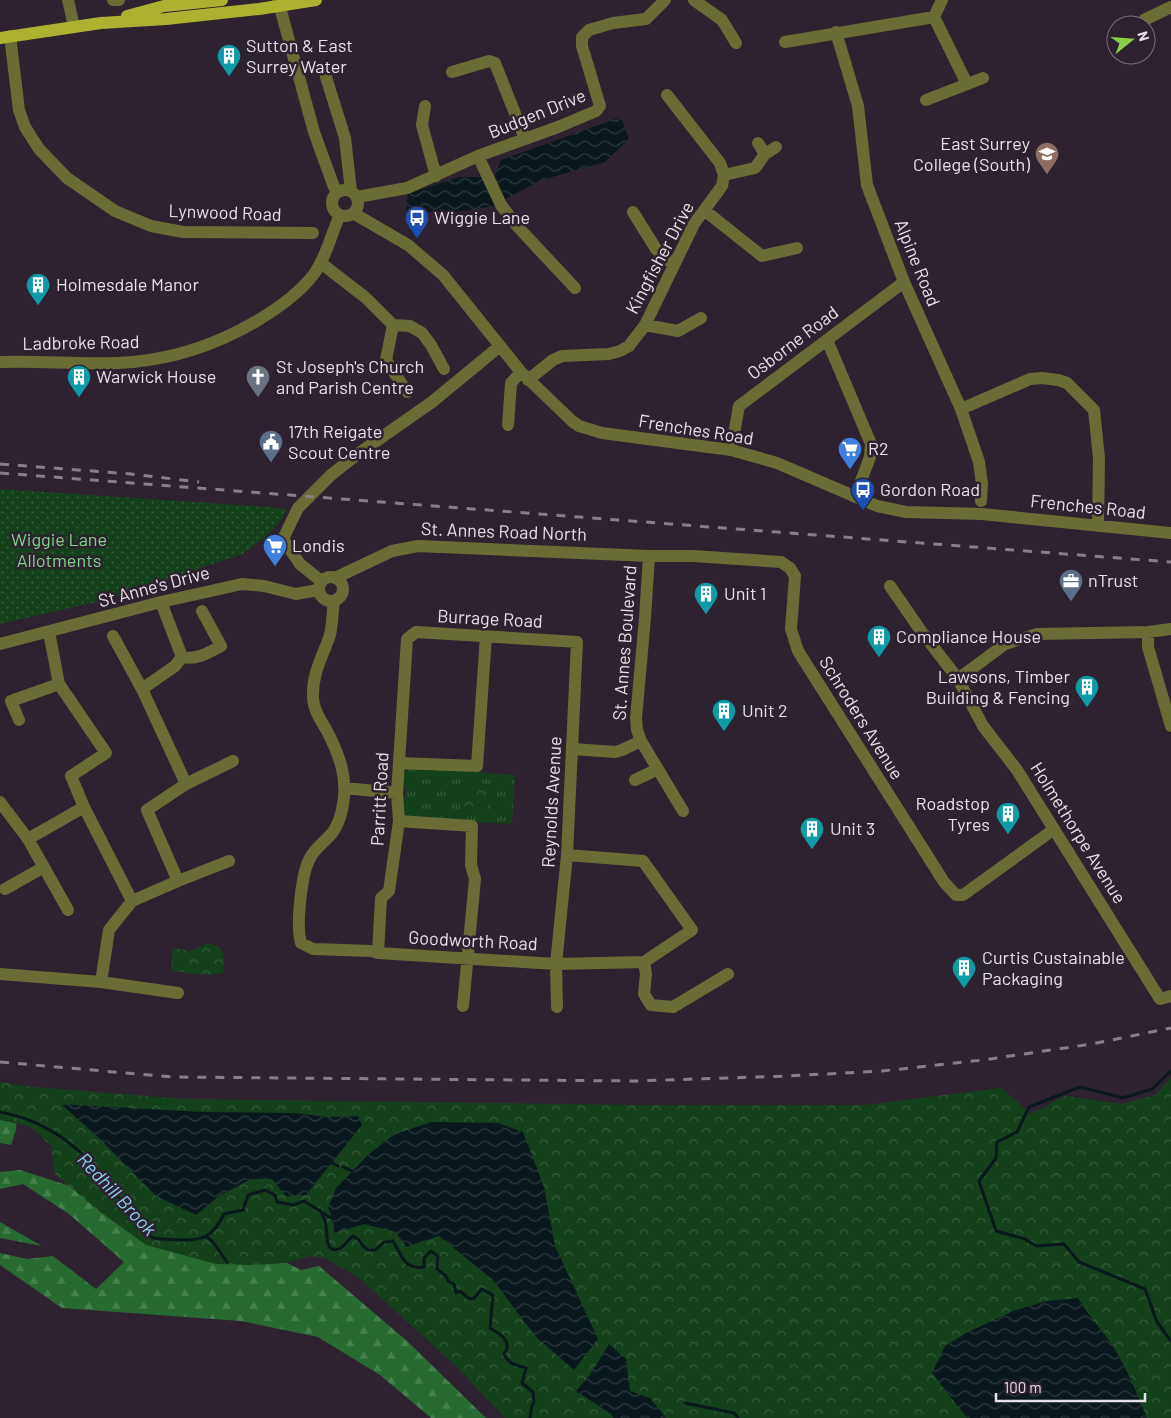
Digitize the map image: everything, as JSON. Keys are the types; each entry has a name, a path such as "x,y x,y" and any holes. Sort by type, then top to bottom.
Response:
{"main road":[{"path":"101,23 164,6 222,0"},
{"path":"5,37 101,23 259,10 279,3 316,0"}],"street":[{"path":"68,0 74,26"},
{"path":"113,0 119,0"},
{"name":"Budgen Drive","path":"354,194 407,188 478,156 558,127 599,109 600,106 581,40 585,33 613,22 646,19 665,0"},
{"path":"694,0 722,20 736,43"},
{"path":"934,17 942,0"},
{"path":"279,3 314,132 337,192"},
{"path":"1154,15 1171,7"},
{"path":"785,42 934,17"},
{"path":"934,17 967,84"},
{"name":"Alpine Road","path":"836,32 858,106 867,185 904,282 961,409 979,462 982,484 981,501"},
{"name":"Lynwood Road","path":"5,37 24,128 39,149 67,178 115,211 151,226 183,232 313,233"},
{"path":"452,72 489,61 495,63 525,139"},
{"path":"326,77 345,138 357,205 346,214 333,207 332,201 337,192 343,190 354,194"},
{"path":"926,100 983,78"},
{"path":"667,95 720,164 724,175 755,168 766,148"},
{"path":"425,106 422,125 436,176"},
{"path":"478,156 501,205 517,226 575,288"},
{"name":"Kingfisher Drive","path":"508,425 511,383 562,356 609,354 629,346 645,325 694,224 722,186 724,175"},
{"path":"704,210 762,256 797,248"},
{"path":"634,212 656,249 673,265"},
{"name":"Ladbroke Road","path":"0,362 132,362 182,353 234,334 281,306 306,283 321,263 346,214"},
{"name":"Frenches Road","path":"346,214 408,245 443,276 525,376 579,426 602,434 731,450 777,464 877,506 906,512 982,514 1171,533"},
{"path":"321,263 366,298 393,325 410,326 422,333 444,369"},
{"name":"Osborne Road","path":"731,450 739,406 904,282"},
{"path":"645,325 678,330 702,318"},
{"path":"393,325 386,360 407,392"},
{"path":"827,340 871,444 870,457 855,497"},
{"path":"334,601 323,598 320,586 293,556 283,539 298,508 355,456 432,402 500,346"},
{"path":"961,409 1030,379 1042,378 1067,383 1094,410 1099,458 1098,525"},
{"name":"St. Annes Road North","path":"335,578 392,551 418,546 649,556"},
{"name":"St. Annes Boulevard","path":"649,556 636,718 637,730 641,741 683,811"},
{"name":"Schroders Avenue","path":"649,556 693,556 775,561 785,564 790,568 795,576 792,629 798,651 944,882 956,895 963,895 1053,830"},
{"path":"320,586 329,577 335,578 341,583 342,592 334,601 329,636 313,683 313,698 317,714 332,741 343,767 344,788 396,793"},
{"name":"St Anne's Drive","path":"0,644 161,602 242,584 264,586 296,594 320,586"},
{"name":"Holmethorpe Avenue","path":"890,586 958,679 983,726 1017,770 1160,999 1171,996"},
{"path":"161,602 182,657"},
{"path":"182,657 190,659 204,655 221,646 202,611"},
{"path":"958,679 1005,644 1037,634 1148,632 1171,629"},
{"path":"49,632 59,684 106,753 71,776 84,807 132,901"},
{"name":"Burrage Road","path":"406,643 410,636 416,632 577,642"},
{"path":"1148,632 1148,647 1171,726"},
{"path":"113,636 142,688 186,784"},
{"path":"399,763 477,766 486,636"},
{"name":"Reynolds Avenue","path":"557,1006 556,964 567,854 577,642"},
{"name":"Parritt Road","path":"378,953 381,898 389,891 399,821 396,793 406,643"},
{"path":"142,688 175,666 182,657"},
{"path":"19,720 11,701 59,684"},
{"path":"572,749 615,752 641,741"},
{"path":"178,881 147,810 186,784 233,761"},
{"path":"635,780 658,769"},
{"name":"Goodworth Road","path":"344,788 344,803 333,832 310,857 305,871 298,916 301,943 313,948 372,951 378,953 645,968"},
{"path":"0,802 28,839 68,910"},
{"path":"28,839 84,807"},
{"path":"399,821 472,826 471,865 475,879 463,1006"},
{"path":"567,854 643,861 692,930 645,968 644,994 651,1005 672,1007 728,974"},
{"path":"101,982 109,930 132,901 229,861"},
{"path":"5,889 44,868"},
{"path":"0,974 101,982 178,993"}],"green space":[{"name":"Wiggie Lane Allotments","path":"0,489 286,509 284,515 274,528 242,554 105,600 0,624"},
{"path":"410,767 515,775 512,824 406,818 402,806 407,792 403,785 402,775"},
{"path":"463,786 489,788 488,814 462,811"},
{"path":"206,944 217,946 223,952 223,973 203,974 171,971 173,948 191,951"},
{"path":"1171,1078 1171,1418 505,1418 456,1366 359,1278 325,1258 311,1256 286,1263 252,1265 216,1264 146,1245 99,1211 55,1174 51,1146 31,1127 0,1120 0,1082 33,1087 184,1099 639,1105 865,1105 1001,1088 1031,1114 1065,1096 1122,1104 1155,1095"},
{"path":"0,1095 18,1099 16,1130 11,1145 0,1143"},
{"path":"20,1170 252,1245 301,1270 319,1266 407,1341 486,1418 431,1418 380,1375 318,1337 241,1321 62,1308 0,1265 0,1253 27,1259 53,1256 96,1289 124,1262 69,1214 23,1184 0,1189 0,1172"},
{"path":"0,1222 42,1246 0,1238"}],"water":[{"path":"621,117 629,139 605,162 542,180 505,199 495,175 501,160"},
{"path":"459,177 482,177 496,206 448,213 406,211 408,194"},
{"path":"61,1104 202,1112 294,1113 329,1117 358,1116 362,1125 306,1195 286,1196 272,1179 251,1179 219,1196 196,1215 156,1196 101,1140"},
{"path":"432,1122 498,1123 523,1132 544,1187 555,1246 598,1339 574,1370 536,1337 493,1280 439,1236 406,1247 396,1232 364,1224 334,1233 333,1219 328,1208 336,1188 369,1154 395,1134"},
{"path":"1078,1298 1118,1354 1147,1418 967,1418 932,1373 945,1346 968,1332 1013,1311 1047,1301"},
{"path":"609,1344 626,1359 630,1391 650,1398 666,1418 613,1418 611,1414 576,1391 590,1375"}],"waterway":[{"path":"1171,1071 1152,1089 1123,1098 1080,1087 1029,1107 1017,1132 997,1142 996,1158 979,1181 996,1231 1025,1239 1036,1246 1064,1244 1079,1262 1145,1289 1157,1322 1171,1341"},
{"name":"Redhill Brook","path":"0,1112 25,1119 49,1129 80,1152 153,1238 188,1240 206,1236 219,1223 224,1214 243,1210 248,1195 265,1190 275,1195 277,1202 293,1205 304,1201 333,1219"},
{"path":"332,1163 338,1166"},
{"path":"343,1167 352,1171"},
{"name":"Redhill Brook","path":"320,1210 326,1223 328,1243 332,1249 336,1250 342,1247 353,1236 368,1250 375,1250 384,1242 393,1241 404,1261 417,1267 424,1267 424,1258 431,1251 438,1256 437,1269 446,1276 448,1281 454,1284 456,1293 460,1291 468,1298 473,1299 482,1289 493,1295 490,1328 506,1341 507,1349 504,1354 508,1360 513,1364 526,1368 522,1383 533,1392 534,1402 530,1418"},
{"path":"206,1236 213,1242 227,1262"},
{"path":"685,1403 734,1413 738,1418"}],"railway":[{"path":"0,464 131,474 199,482"},
{"path":"0,473 1171,562"},
{"path":"0,1062 172,1077 635,1081 882,1071 983,1060 1092,1044 1171,1028"}],"place":[{"name":"Sutton & East Surrey Water","path":"229,77"},
{"name":"East Surrey College (South)","path":"1047,175"},
{"name":"Wiggie Lane","path":"417,239"},
{"name":"Holmesdale Manor","path":"38,306"},
{"name":"Warwick House","path":"79,398"},
{"name":"St Joseph's Church and Parish Centre","path":"258,398"},
{"name":"17th Reigate Scout Centre","path":"271,463"},
{"name":"R2","path":"850,470"},
{"name":"Gordon Road","path":"863,511"},
{"name":"Londis","path":"275,567"},
{"name":"nTrust","path":"1071,602"},
{"name":"Unit 1","path":"706,615"},
{"name":"Compliance House","path":"879,658"},
{"name":"Lawsons, Timber Building & Fencing","path":"1087,708"},
{"name":"Unit 2","path":"724,732"},
{"name":"Roadstop Tyres","path":"1008,835"},
{"name":"Unit 3","path":"812,850"},
{"name":"Curtis Custainable Packaging","path":"964,989"}]}
